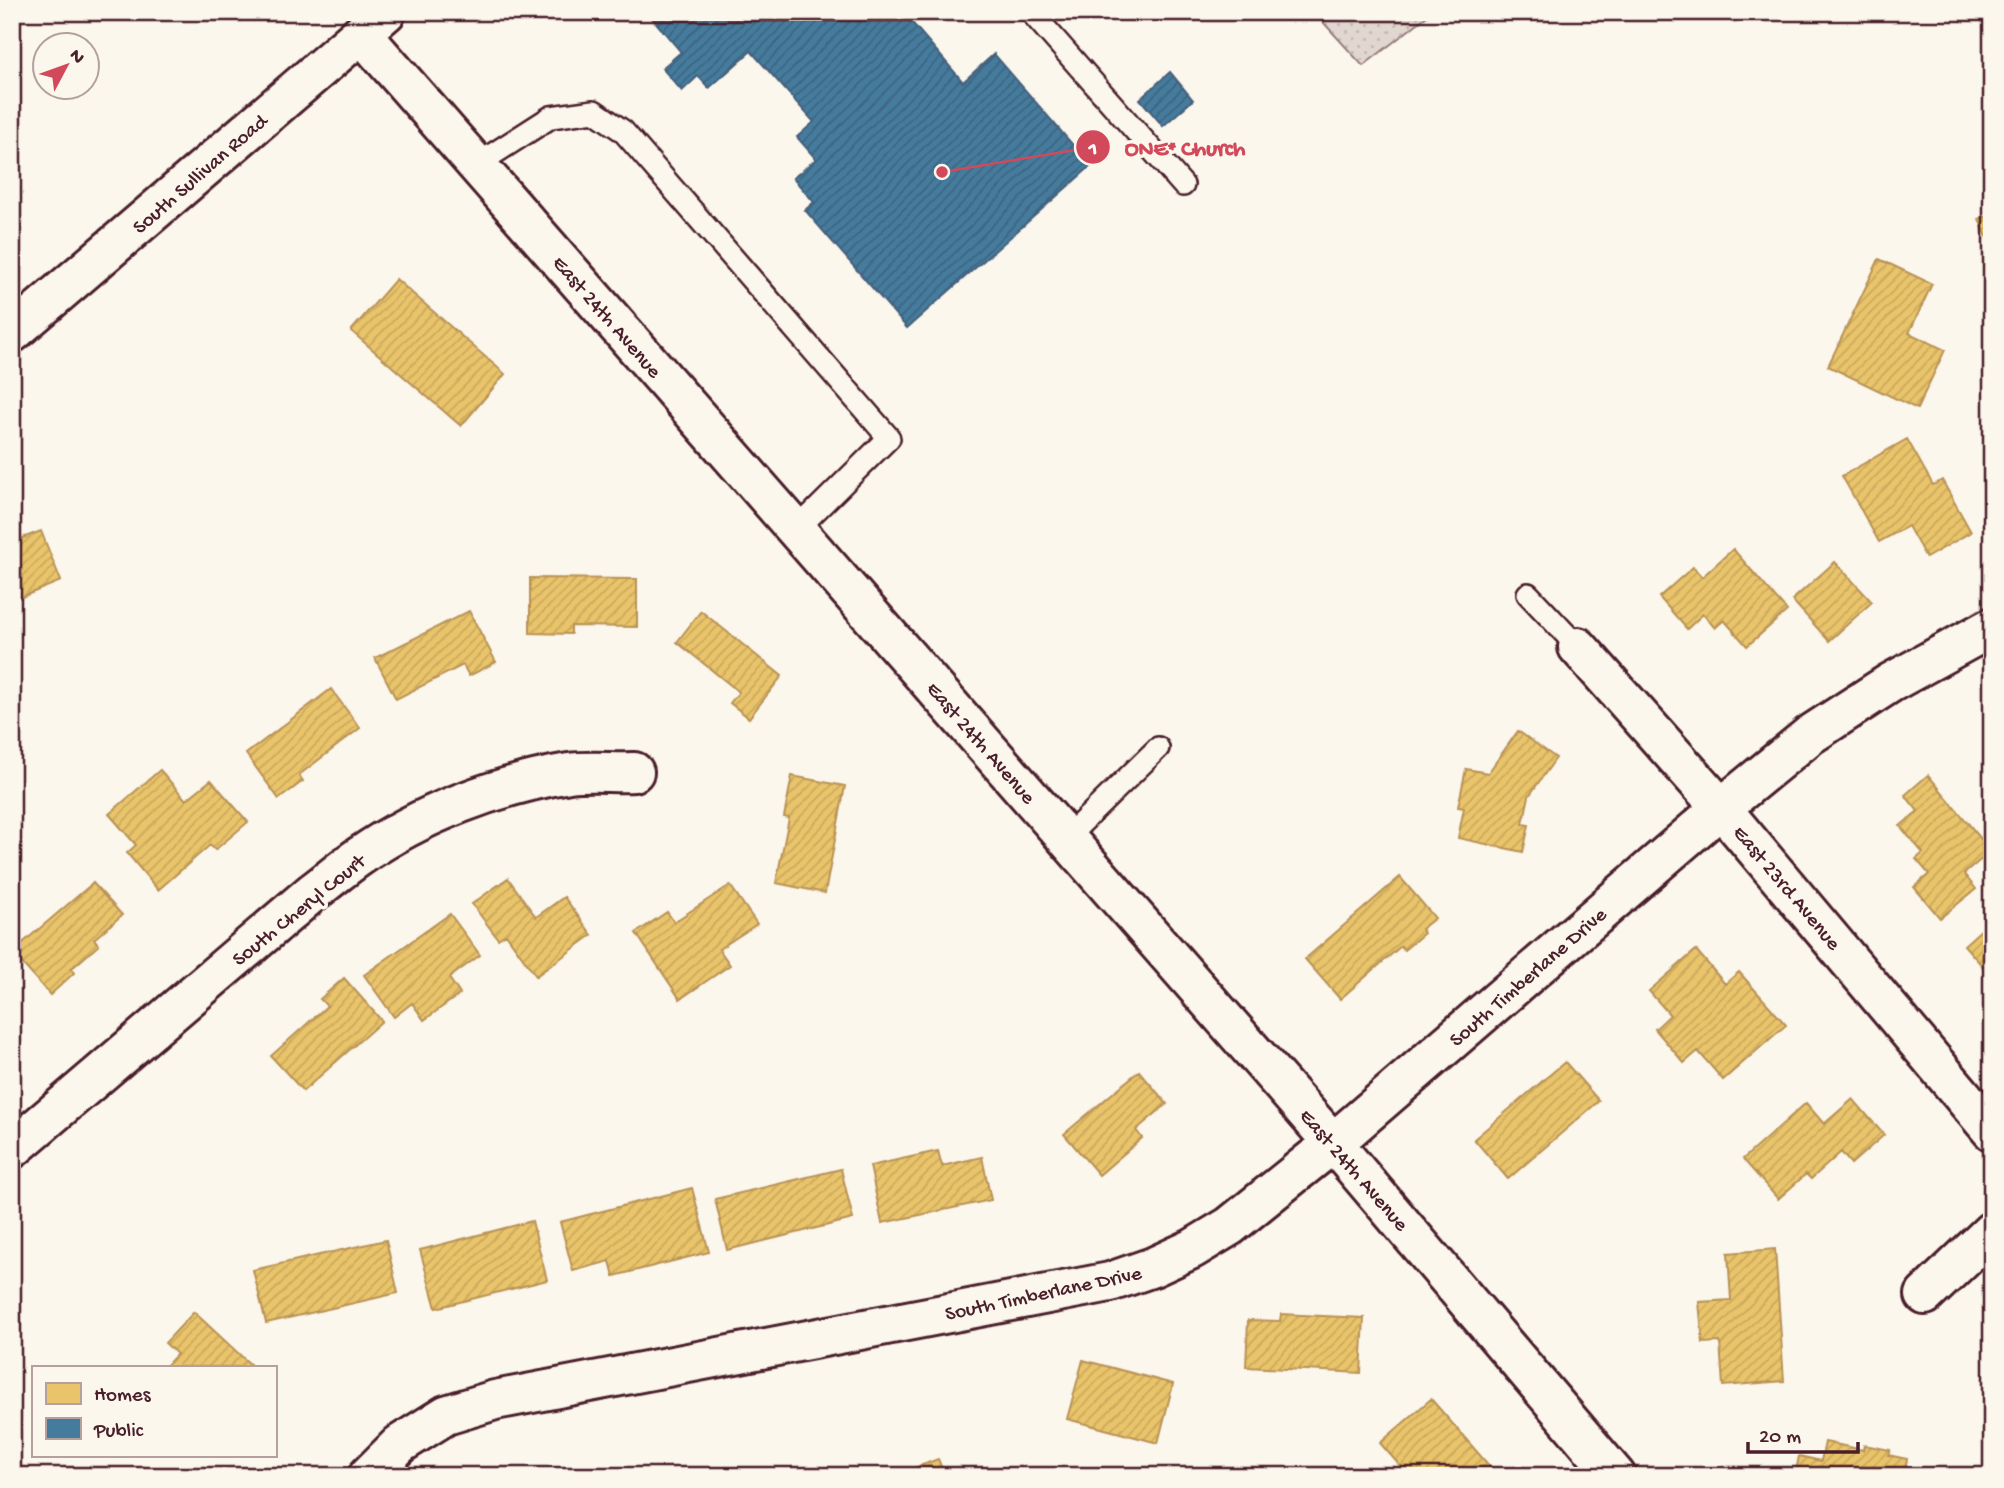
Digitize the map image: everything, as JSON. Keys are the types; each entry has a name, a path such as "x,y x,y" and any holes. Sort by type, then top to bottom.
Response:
{"street":[{"name":"East 24th Avenue","path":"363,19 476,165 1333,1143 1616,1476"},
{"name":"South Sullivan Road","path":"12,333 363,19"},
{"name":"South Timberlane Drive","path":"368,1476 400,1444 446,1415 495,1400 1110,1282 1192,1250 1230,1226 1333,1143 1721,808 1810,735 1891,683 1992,627"},
{"name":"East 23rd Avenue","path":"1578,647 1721,808 1992,1131"},
{"name":"South Cheryl Court","path":"12,1149 313,892 362,855 413,825 481,795 572,773 634,772"},
{"path":"1925,1295 1992,1231"}],"lane":[{"path":"1031,12 1183,185"},
{"path":"476,165 551,117 594,111 623,131 889,438 796,530"},
{"path":"1528,594 1578,647"},
{"path":"1066,838 1158,748"}],"shaded area":[{"path":"1332,12 1432,12 1363,66 1323,22"}],"building: Homes":[{"path":"1992,214 1992,249 1979,219"},
{"path":"1879,259 1932,284 1909,333 1945,350 1917,409 1828,366"},
{"path":"396,279 505,374 461,426 351,331"},
{"path":"1907,439 1933,485 1942,480 1971,532 1926,558 1908,526 1879,542 1842,476"},
{"path":"41,531 61,581 12,601 12,542"},
{"path":"1733,549 1787,611 1747,646 1724,620 1715,628 1703,614 1687,629 1659,597 1693,567 1702,577"},
{"path":"1835,562 1872,602 1829,641 1792,600"},
{"path":"530,578 637,579 637,627 571,626 571,634 530,633"},
{"path":"469,611 496,662 469,676 463,665 396,699 375,658"},
{"path":"701,611 782,676 749,718 730,703 739,692 677,642"},
{"path":"331,689 360,728 299,775 303,781 279,799 246,754"},
{"path":"1518,731 1556,758 1529,796 1523,824 1529,825 1523,852 1458,838 1464,808 1458,807 1466,769 1488,773"},
{"path":"160,770 186,800 211,780 248,822 215,850 210,845 158,890 127,853 136,845 109,814"},
{"path":"1928,775 1991,851 1964,874 1976,889 1940,918 1914,887 1929,874 1916,859 1923,853 1900,826 1918,811 1905,795"},
{"path":"792,776 845,786 825,893 776,883 789,818 784,817"},
{"path":"1400,877 1435,918 1421,929 1424,933 1404,950 1401,946 1340,999 1305,959"},
{"path":"508,878 536,917 564,897 592,935 536,976 506,934 498,939 472,904"},
{"path":"93,883 122,915 94,939 99,945 71,969 74,973 50,995 12,952"},
{"path":"730,885 757,924 719,949 730,965 680,999 636,933 667,912 674,922"},
{"path":"450,914 480,955 449,978 460,994 424,1020 412,1003 394,1017 364,975"},
{"path":"1992,920 1992,977 1964,945"},
{"path":"1696,950 1725,984 1739,972 1786,1025 1723,1080 1698,1051 1684,1063 1655,1029 1670,1015 1649,991"},
{"path":"344,978 382,1021 303,1091 271,1056 327,1006 320,999"},
{"path":"1565,1062 1599,1101 1508,1179 1474,1139"},
{"path":"1139,1071 1167,1104 1136,1130 1142,1138 1099,1175 1064,1134"},
{"path":"1853,1099 1884,1135 1851,1164 1841,1152 1811,1179 1806,1174 1778,1199 1743,1159 1806,1103 1824,1124"},
{"path":"938,1151 942,1166 982,1157 991,1200 882,1223 870,1166"},
{"path":"841,1169 853,1219 727,1250 715,1199"},
{"path":"692,1188 709,1252 614,1276 610,1261 573,1271 560,1222"},
{"path":"532,1221 547,1280 436,1308 420,1250"},
{"path":"386,1240 398,1293 266,1323 253,1270"},
{"path":"1775,1249 1784,1381 1723,1386 1720,1342 1703,1343 1699,1302 1731,1300 1728,1253"},
{"path":"194,1312 252,1366 166,1366 177,1354 165,1343"},
{"path":"1281,1314 1364,1318 1361,1373 1246,1367 1248,1320 1280,1321"},
{"path":"1083,1360 1173,1384 1158,1443 1067,1419"},
{"path":"1431,1399 1498,1476 1409,1476 1380,1443"},
{"path":"1825,1442 1863,1450 1864,1445 1890,1450 1888,1455 1907,1459 1904,1476 1795,1476 1799,1456 1821,1461"},
{"path":"938,1459 945,1476 893,1476"},
{"path":"142,1466 163,1476 137,1476"}],"building: Public":[{"path":"647,12 903,12 963,82 994,54 1091,166 907,328 805,210 814,202 793,178 816,159 797,137 814,122 751,51 709,88 698,76 682,91 662,68 681,52"},
{"path":"1170,72 1193,100 1163,126 1140,99"}],"place":[{"name":"ONE* Church","path":"942,172"}]}
